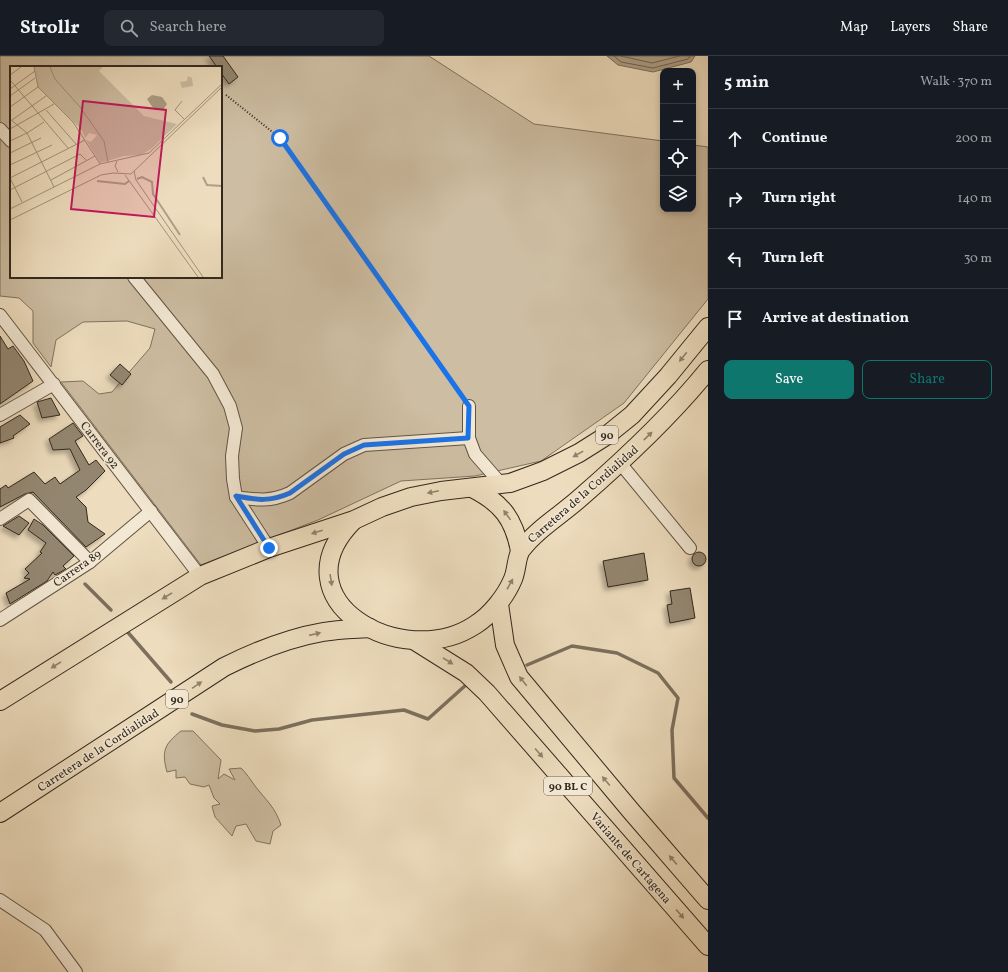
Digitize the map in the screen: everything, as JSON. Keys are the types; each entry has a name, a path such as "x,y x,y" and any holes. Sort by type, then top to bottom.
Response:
{"highway":[{"name":"90","path":"472,488 502,485 543,471 579,454 606,436 632,415 668,376 708,327"},
{"name":"Carretera de la Cordialidad","path":"0,813 231,664 257,651 287,640 324,632 370,628 392,638 415,641 446,638 475,625 498,604 513,579 520,551 536,534 579,500 620,463 669,416 708,370"},
{"path":"0,701 200,576 269,548 354,520 382,507 411,497 441,491 472,488 487,496 500,506 515,530 520,551"},
{"path":"354,520 342,532 334,546 330,562 330,579 334,595 343,609 355,620 370,628"},
{"name":"90 BL C","path":"498,604 506,645 520,677 631,811 708,900"},
{"name":"Variante de Cartagena","path":"415,641 466,673 487,693 708,946"}],"street":[{"path":"0,129 10,140"},
{"path":"135,278 213,374 230,406 236,428 232,456 233,479 236,496 269,548"},
{"name":"Carrera 92","path":"0,315 200,576"},
{"path":"0,415 54,384"},
{"path":"469,406 468,438 475,454 502,485"},
{"path":"236,496 264,501 284,496 344,454 364,445 468,438"},
{"path":"620,463 690,548"},
{"path":"0,519 29,500 90,562"},
{"name":"Carrera 89","path":"0,620 90,562 151,511"},
{"path":"0,900 45,930 76,972"}],"path":[{"path":"226,96 280,138 469,406"}],"shaded area":[{"path":"0,56 429,56 534,124 660,141 660,212 696,212 696,145 708,147 708,299 624,403 541,461 475,476 401,481 318,520 201,565 61,382 83,381 99,394 112,392 150,348 155,329 127,321 83,322 56,340 51,367 33,343 33,311 19,298 0,296"},
{"path":"181,731 193,731 221,760 218,779 224,774 235,780 229,769 241,768 247,774 273,808 281,825 273,831 270,844 256,841 246,824 236,826 232,836 215,817 212,806 220,804 214,798 209,785 204,787 190,784 185,777 176,778 176,770 167,772 164,758 166,748 171,740"}],"water":[{"path":"607,56 695,56 691,62 668,68 660,68 660,70 653,72 618,65"}],"building":[{"path":"209,56 223,56 238,77 229,84 222,74 222,66 216,66"},
{"path":"0,336 8,349 13,346 24,361 33,381 0,404"},
{"path":"120,364 131,374 122,385 110,375"},
{"path":"51,398 60,415 42,418 37,402"},
{"path":"20,415 30,424 13,436 14,438 0,443 0,427"},
{"path":"73,423 83,436 75,441 89,465 96,460 105,471 86,490 76,497 86,507 88,522 105,534 86,547 33,492 25,494 0,507 0,489 6,485 8,488 34,472 45,484 55,477 60,484 80,470 70,449 53,450 49,439"},
{"path":"19,516 29,523 19,535 3,526"},
{"path":"34,519 43,525 74,556 63,566 66,569 55,575 53,572 47,581 10,604 6,593 30,579 24,578 29,573 25,569 42,553 40,552 46,543 28,530"},
{"path":"696,552 702,552 706,556 706,562 702,566 696,566 692,562 692,556"},
{"path":"644,553 648,580 608,587 603,561"},
{"path":"690,588 695,618 670,623 667,605 672,604 670,591"}],"waterway":[{"path":"85,584 111,610"},
{"path":"125,629 171,682"},
{"path":"527,665 572,646 617,653 658,673 678,698 672,730 674,778 708,818"},
{"path":"192,714 222,725 255,731 279,729 312,720 404,710 428,719 467,684"}],"route":[{"path":"269,548 236,496 264,501 284,496 344,454 364,445 468,438 469,406 280,138"}]}
